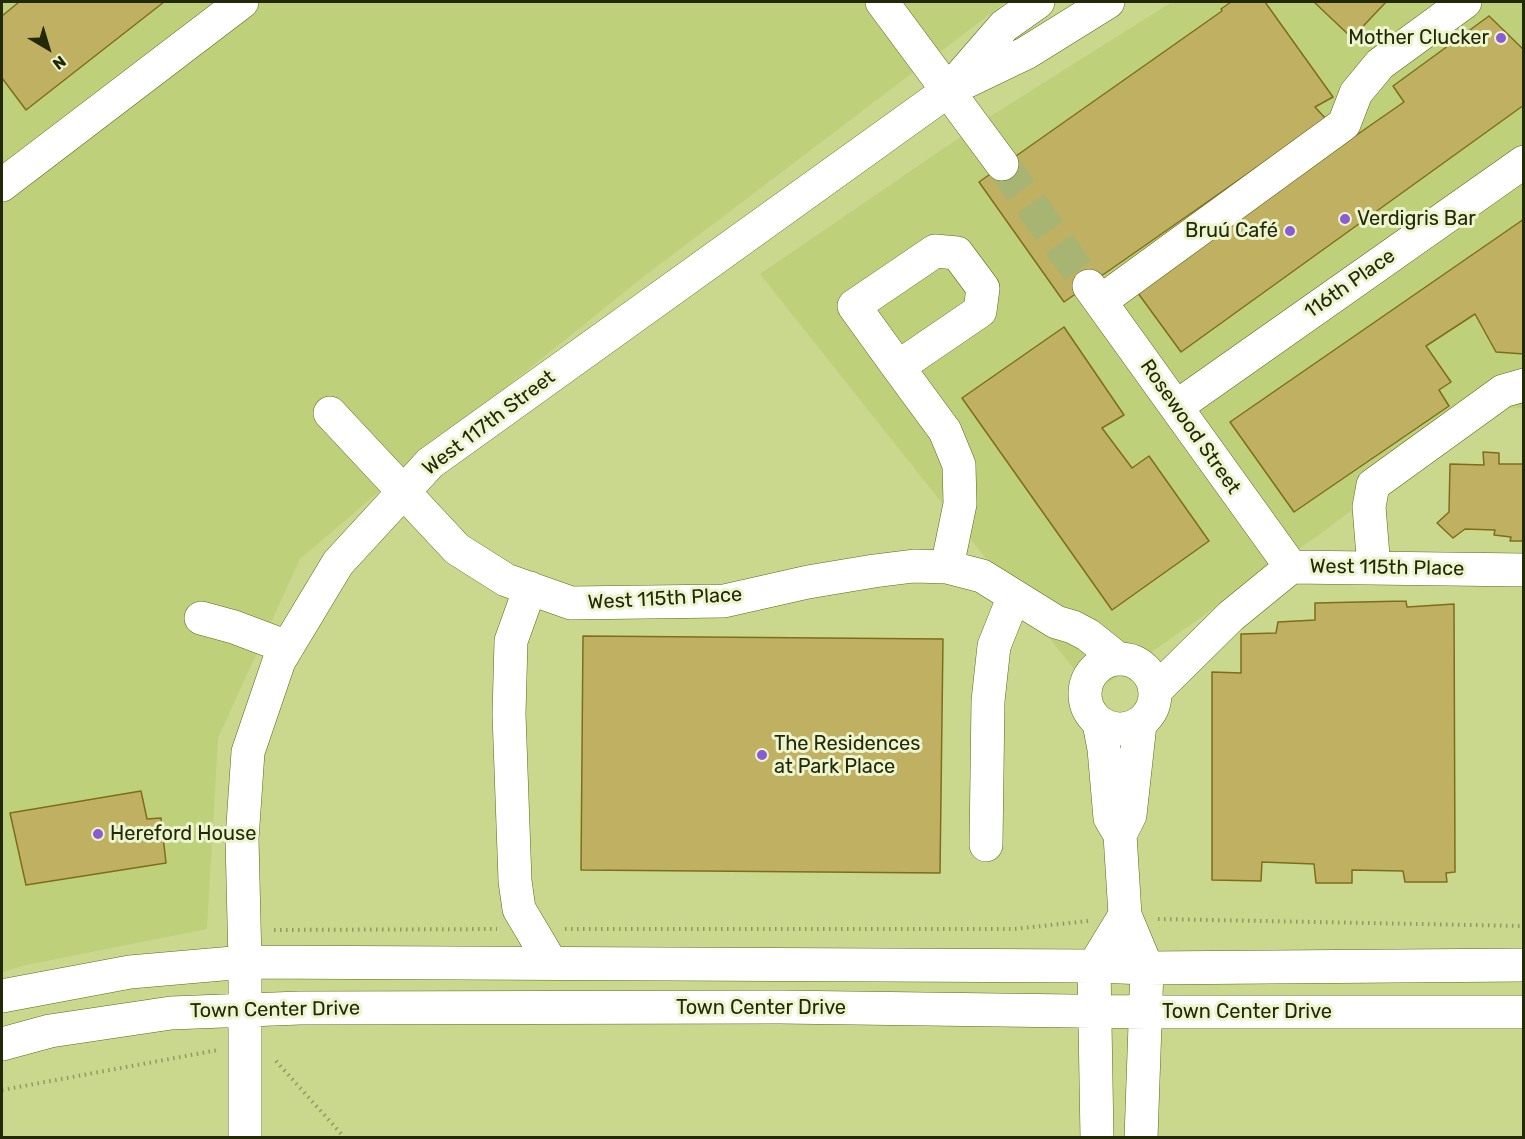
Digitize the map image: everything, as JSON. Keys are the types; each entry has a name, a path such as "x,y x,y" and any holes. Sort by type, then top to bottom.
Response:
{"street":[{"path":"2,184 242,2"},
{"path":"882,2 1002,164"},
{"name":"West 117th Street","path":"949,90 1004,26 1038,2"},
{"name":"West 117th Street","path":"245,1137 259,1050 246,1010 242,839 248,752 279,662 338,563 430,463 949,90 1026,53 1108,2"},
{"name":"Rosewood Street","path":"1291,567 1095,294 1344,124 1356,93 1380,64 1465,2"},
{"name":"116th Place","path":"1176,407 1524,162"},
{"path":"898,367 945,431 959,465 960,504 947,567"},
{"path":"1374,568 1370,507 1373,485 1503,391 1524,385"},
{"name":"West 115th Place","path":"330,413 457,549 506,580 571,603 724,600 874,571 914,566 947,567 982,576 1056,622 1088,635 1122,659 1158,652 1231,616"},
{"name":"West 115th Place","path":"1155,691 1231,616 1291,567 1524,570"},
{"path":"530,588 511,641 509,714 515,881 519,909 552,963"},
{"path":"986,845 988,701 994,646 1014,596"},
{"path":"201,618 234,627 287,647"},
{"path":"1056,622 1086,683"},
{"path":"1122,659 1140,665 1146,670 1154,683 1155,691 1152,709 1140,724 1124,730 1115,730 1100,723 1088,710 1084,691 1091,673 1099,666 1108,661 1122,659"},
{"path":"1100,723 1110,818 1120,835 1125,918 1148,968 1141,1137"},
{"path":"1120,835 1130,816 1140,724"},
{"path":"1096,1137 1094,966 1125,918"},
{"path":"2,996 130,972 245,962 1148,968 1524,965"},
{"name":"Town Center Drive","path":"2,1044 50,1031 171,1013 246,1010 780,1007 1146,1012 1524,1012"}],"path":[{"path":"244,930 1014,929 1125,918 1524,926"},
{"path":"2,1090 259,1050 279,1066 345,1137"}],"shaded area":[{"path":"2,2 1006,2 638,281 428,450 300,559 218,738 207,929 26,965 2,972"},
{"path":"1172,2 1523,2 1523,408 1489,407 1320,534 1093,693 760,274 994,114"}],"building":[{"path":"19,2 164,2 26,110 2,78 2,16"},
{"path":"1231,2 1265,2 1333,97 1315,107 1326,119 1064,302 979,182 1222,11 1221,9"},
{"path":"1314,2 1386,2 1352,38"},
{"path":"1489,16 1524,50 1524,105 1181,352 1135,289 1404,102 1393,86"},
{"path":"1524,219 1524,354 1496,352 1475,314 1426,346 1451,382 1439,390 1449,406 1294,512 1230,422"},
{"path":"1064,327 1124,415 1102,428 1132,468 1149,456 1209,541 1112,610 962,398"},
{"path":"1483,452 1499,453 1499,464 1524,464 1524,541 1510,541 1511,537 1494,535 1495,530 1465,529 1453,538 1437,523 1449,512 1450,464 1484,465"},
{"path":"1406,601 1407,607 1454,604 1455,872 1446,873 1447,882 1405,882 1403,871 1352,870 1352,883 1316,883 1314,864 1262,862 1261,881 1212,880 1212,672 1241,673 1241,634 1276,633 1278,622 1315,620 1315,603"},
{"name":"The Residences at Park Place","path":"583,636 943,639 940,873 581,870"},
{"path":"141,791 147,819 161,818 166,863 26,885 10,813"}],"tunnel":[{"path":"1002,164 1089,286"}],"place":[{"name":"Mother Clucker","path":"1501,38"},
{"name":"Verdigris Bar","path":"1345,219"},
{"name":"Bruú Café","path":"1290,231"},
{"name":"The Residences at Park Place","path":"762,755"},
{"name":"Hereford House","path":"98,834"}]}
